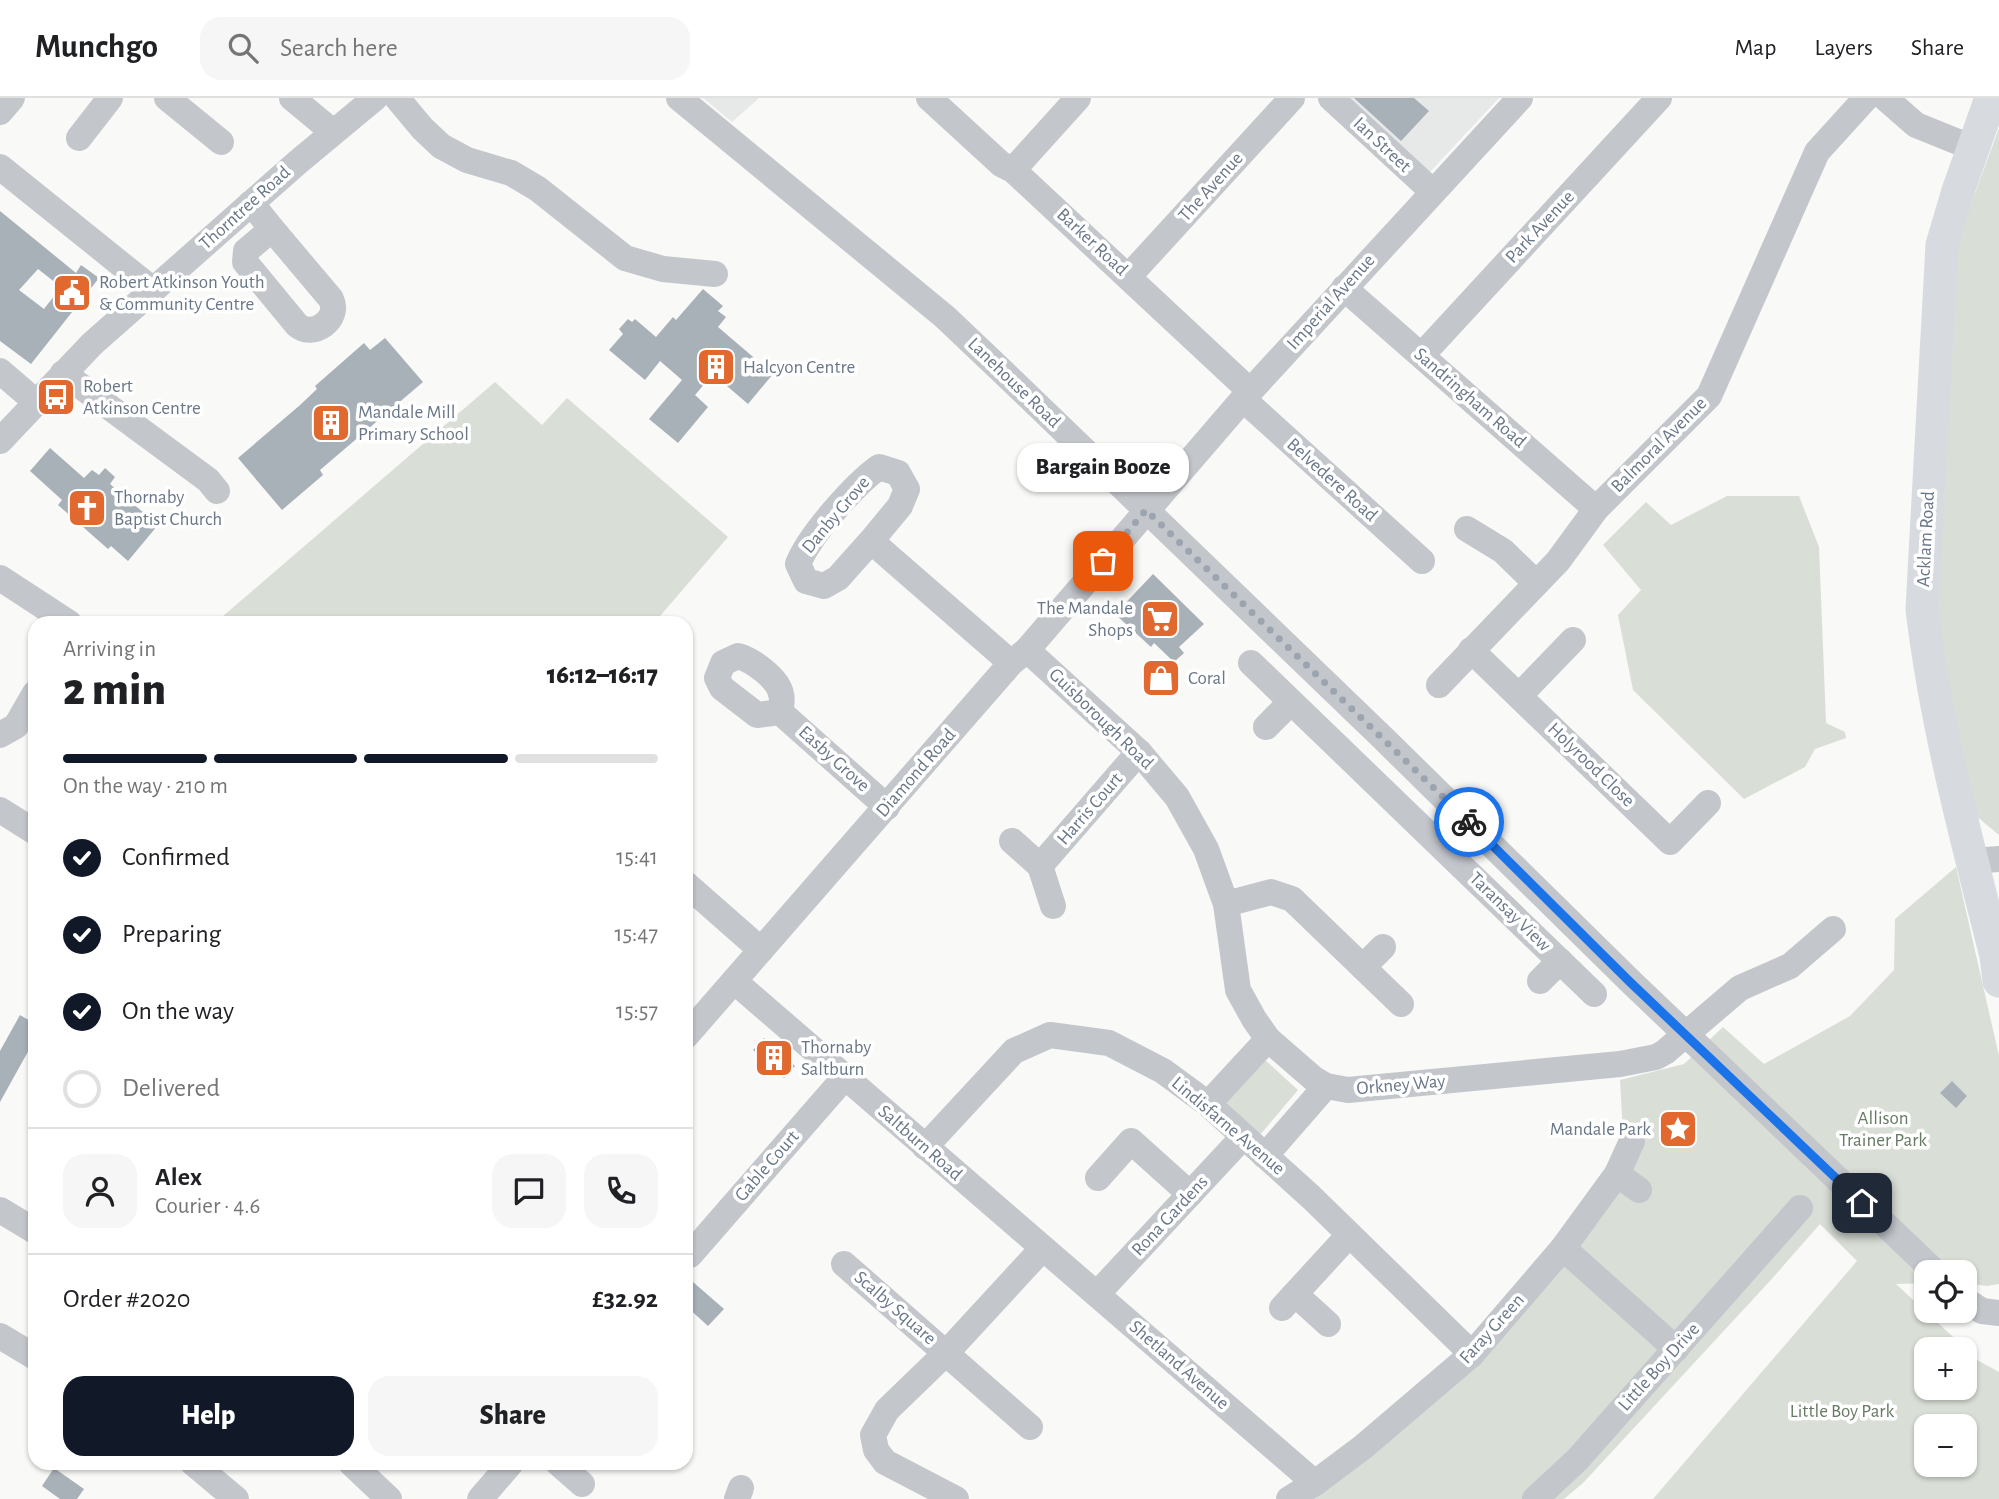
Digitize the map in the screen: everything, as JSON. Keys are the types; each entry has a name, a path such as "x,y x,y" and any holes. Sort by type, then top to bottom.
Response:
{"main road":[{"name":"Acklam Road","path":"1991,98 1942,245 1922,609 1938,716 1986,860 1999,981"}],"street":[{"path":"0,112 12,98"},
{"path":"79,138 110,98"},
{"path":"167,98 221,142"},
{"path":"292,98 333,132"},
{"name":"Thorntree Road","path":"0,441 64,373 153,290 375,98"},
{"path":"397,98 441,146 467,160 511,173 538,189 625,258 663,269 715,274"},
{"name":"Lanehouse Road","path":"679,98 945,317 1922,1260"},
{"name":"Barker Road","path":"929,98 1129,276 1247,395"},
{"path":"1013,170 1078,98"},
{"name":"The Avenue","path":"1129,276 1292,98"},
{"name":"Ian Street","path":"1331,98 1433,192"},
{"name":"Imperial Avenue","path":"1146,510 1344,288 1520,98"},
{"name":"Park Avenue","path":"1422,355 1659,98"},
{"name":"Balmoral Avenue","path":"1439,685 1558,561 1596,509 1709,396 1817,152 1866,98"},
{"path":"1885,98 1916,125 1973,148"},
{"path":"0,167 153,290"},
{"path":"251,203 272,229"},
{"name":"Sandringham Road","path":"1344,288 1596,509"},
{"path":"0,371 36,402"},
{"path":"64,373 208,480 217,491"},
{"name":"Belvedere Road","path":"1247,395 1422,561"},
{"name":"Danby Grove","path":"879,467 898,473 907,489 900,506 871,541 838,578 824,586 806,581 798,564 804,549 865,477 879,467"},
{"name":"Diamond Road","path":"693,1028 1146,510"},
{"path":"1468,529 1503,551 1536,583"},
{"path":"871,541 1019,656"},
{"path":"0,578 58,616"},
{"path":"1519,696 1573,640"},
{"name":"Holyrood Close","path":"1471,650 1670,842 1708,803"},
{"name":"Guisborough Road","path":"1019,656 1139,752 1177,797 1206,849 1226,904"},
{"name":"Taransay View","path":"1251,663 1594,993"},
{"path":"1266,727 1291,702"},
{"path":"0,735 16,726 28,705"},
{"name":"Easby Grove","path":"780,712 887,807"},
{"name":"Harris Court","path":"1040,866 1139,752"},
{"path":"1429,834 1454,807"},
{"path":"0,810 28,828"},
{"path":"1012,841 1040,866 1053,906"},
{"path":"693,890 761,950"},
{"path":"1265,1156 1326,1086 1314,1079 1268,1038 1238,990 1226,904 1271,892 1292,899 1401,1004"},
{"name":"Orkney Way","path":"1326,1086 1348,1090 1620,1064 1656,1057 1740,988 1790,966 1833,929"},
{"path":"1363,967 1382,947"},
{"name":"Taransay View","path":"1540,981 1560,961"},
{"name":"Saltburn Road","path":"734,981 1042,1249"},
{"name":"Lindisfarne Avenue","path":"925,1147 1014,1051 1050,1035 1109,1043 1163,1071 1208,1104 1472,1354"},
{"path":"1208,1104 1268,1038"},
{"name":"Gable Court","path":"693,1252 845,1077"},
{"name":"Rona Gardens","path":"1097,1294 1243,1137"},
{"path":"1098,1178 1131,1141 1190,1194"},
{"name":"Faray Green","path":"1289,1499 1363,1447 1472,1354 1563,1248 1617,1174 1632,1141"},
{"path":"1617,1174 1639,1190"},
{"name":"Little Boy Drive","path":"1535,1499 1577,1460 1676,1349 1773,1226 1800,1208"},
{"path":"0,1210 28,1227"},
{"path":"1328,1324 1288,1301 1349,1235"},
{"path":"1563,1248 1676,1349"},
{"path":"947,1352 1042,1249"},
{"name":"Shetland Avenue","path":"1042,1249 1315,1483"},
{"name":"Scalby Square","path":"844,1264 1030,1427"},
{"path":"1977,1308 1999,1313"},
{"path":"0,1336 28,1353"},
{"name":"Scalby Square","path":"947,1352 887,1410 873,1435 876,1450 885,1462 956,1499"},
{"path":"201,1470 236,1499"},
{"path":"358,1470 389,1499"},
{"path":"480,1499 505,1470"},
{"path":"566,1470 582,1483"}],"shaded area":[{"path":"703,98 759,98 732,122"},
{"path":"1348,98 1499,98 1429,173"}],"green space":[{"path":"1999,128 1999,835 1969,810 1933,607 1957,242"},
{"path":"495,382 542,425 567,398 728,537 660,616 223,616"},
{"path":"1727,496 1799,496 1819,547 1826,723 1845,732 1846,738 1815,749 1805,767 1744,799 1633,690 1618,615 1641,590 1603,545 1646,502 1671,525"},
{"name":"Allison Trainer Park","path":"1956,867 1999,1056 1999,1284 1977,1285 1977,1260 1914,1260 1914,1283 1896,1284 1914,1301 1914,1323 1938,1323 1953,1337 1914,1337 1914,1400 1977,1400 1977,1359 1999,1372 1999,1499 1653,1499 1857,1261 1820,1224 1583,1483 1564,1499 1285,1499 1399,1417 1625,1167 1620,1080 1684,1064 1723,1027 1764,1064 1850,1016 1894,970 1895,919"},
{"path":"1265,1060 1298,1090 1259,1136 1224,1104"}],"building":[{"path":"1354,98 1414,98 1429,111 1401,141"},
{"name":"Robert Atkinson Youth & Community Centre","path":"0,211 76,273 81,265 99,278 31,364 0,341","holes":["38,269 61,287 44,309 19,290"]},
{"name":"Halcyon Centre","path":"703,289 723,306 718,311 726,317 718,327 773,374 748,404 713,374 695,395 708,407 678,443 649,419 682,380 660,361 645,380 609,350 623,334 619,329 628,319 632,322 635,319 656,337 673,317 676,320"},
{"name":"Mandale Mill Primary School","path":"385,338 423,382 320,470 323,475 282,510 238,458 299,406 317,389 315,386 364,343 370,350"},
{"name":"Thornaby Baptist Church","path":"50,448 84,478 92,470 99,475 105,468 115,477 110,484 158,525 128,561 111,546 108,549 58,505 62,500 30,471"},
{"name":"The Mandale Shops","path":"1153,574 1204,624 1179,647 1184,653 1174,662 1154,643 1151,647 1115,614"},
{"path":"20,1015 28,1020 28,1052 0,1102 0,1051"},
{"name":"Thornaby Saltburn","path":"764,1038 795,1066 784,1078 753,1050"},
{"path":"1952,1081 1967,1096 1956,1108 1940,1093"},
{"path":"693,1282 724,1309 708,1326 693,1312"},
{"path":"53,1470 57,1470 84,1489 77,1499 60,1499 42,1486"}],"way so far":[{"path":"1103,561 1146,510 1469,822"}],"place":[{"name":"Robert Atkinson Youth & Community Centre","path":"72,293"},
{"name":"Halcyon Centre","path":"716,367"},
{"name":"Robert Atkinson Centre","path":"56,397"},
{"name":"Mandale Mill Primary School","path":"331,423"},
{"name":"Thornaby Baptist Church","path":"87,508"},
{"name":"Bargain Booze","path":"1103,561"},
{"name":"The Mandale Shops","path":"1160,619"},
{"name":"Coral","path":"1161,678"},
{"name":"Thornaby Saltburn","path":"774,1058"},
{"name":"Mandale Park","path":"1678,1129"}],"route":[{"path":"1469,822 1630,982 1862,1203"}],"park label":[{"name":"Little Boy Park","path":"1842,1411"}]}
